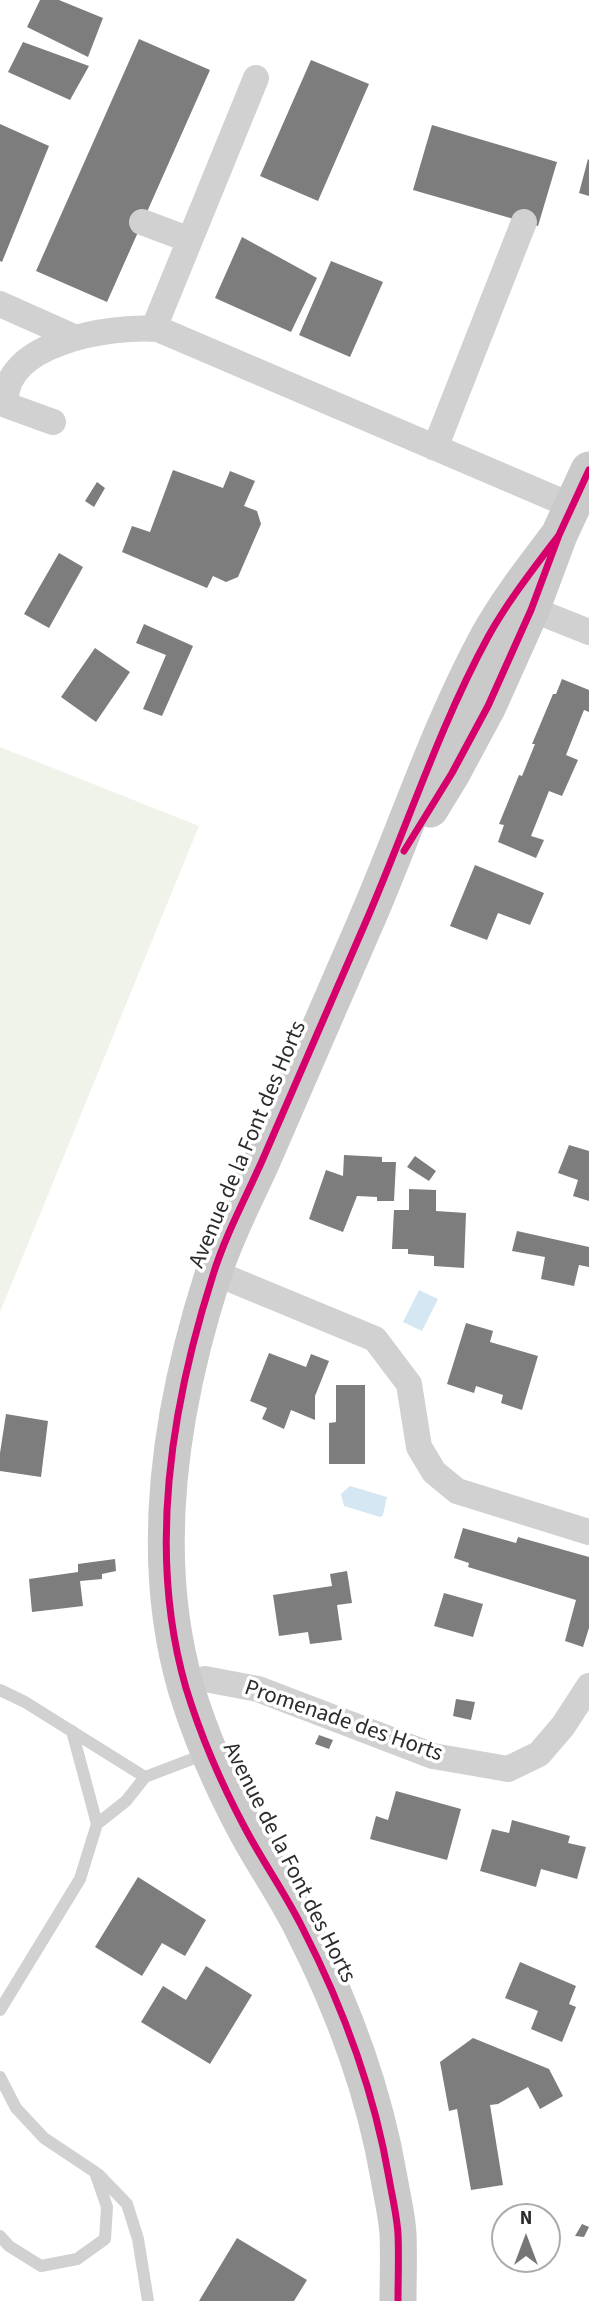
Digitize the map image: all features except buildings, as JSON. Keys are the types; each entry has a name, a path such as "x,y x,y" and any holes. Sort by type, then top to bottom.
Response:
{"main road":[{"name":"Avenue de la Font des Horts","path":"398,2301 398,2230 383,2142 363,2071 330,1983 208,1753 185,1684 170,1610 166,1548 175,1431 213,1272 380,890 452,773 488,706 521,605 589,471"}],"street":[{"path":"158,330 158,317 256,78"},
{"path":"142,222 190,240"},
{"path":"435,448 524,222"},
{"path":"0,303 74,337"},
{"path":"53,422 6,405 5,395 16,368 24,359 74,337 142,328 158,330 435,448 565,521"},
{"path":"521,605 589,632"},
{"path":"213,1272 374,1339 410,1384 419,1447 434,1472 457,1491 589,1532"},
{"name":"Promenade des Horts","path":"185,1684 205,1679 258,1689 433,1756 508,1769 539,1754 563,1726 589,1686"}],"lane":[{"path":"0,1690 25,1702 145,1777"},
{"path":"0,2010 80,1878 97,1824 72,1731"},
{"path":"97,1824 126,1801 145,1777 208,1753"},
{"path":"0,2077 16,2108 44,2138 95,2172 127,2204 138,2239 148,2301"},
{"path":"0,2236 9,2246 41,2266 77,2259 104,2239 107,2207 95,2172"}],"shaded area":[{"path":"0,747 199,826 0,1312"}],"water":[{"path":"419,1290 438,1299 422,1331 403,1322"},
{"path":"350,1486 387,1497 383,1515 380,1517 344,1506 341,1494"}],"cycle path":[{"path":"404,851 452,773 488,706 589,470"},
{"path":"398,2301 396,2213 383,2145 366,2081 331,1988 302,1927 228,1794 205,1742 186,1688 174,1637 168,1585 166,1533 169,1480 186,1376 198,1325 223,1246 364,926 453,707 504,611 559,535"}]}
